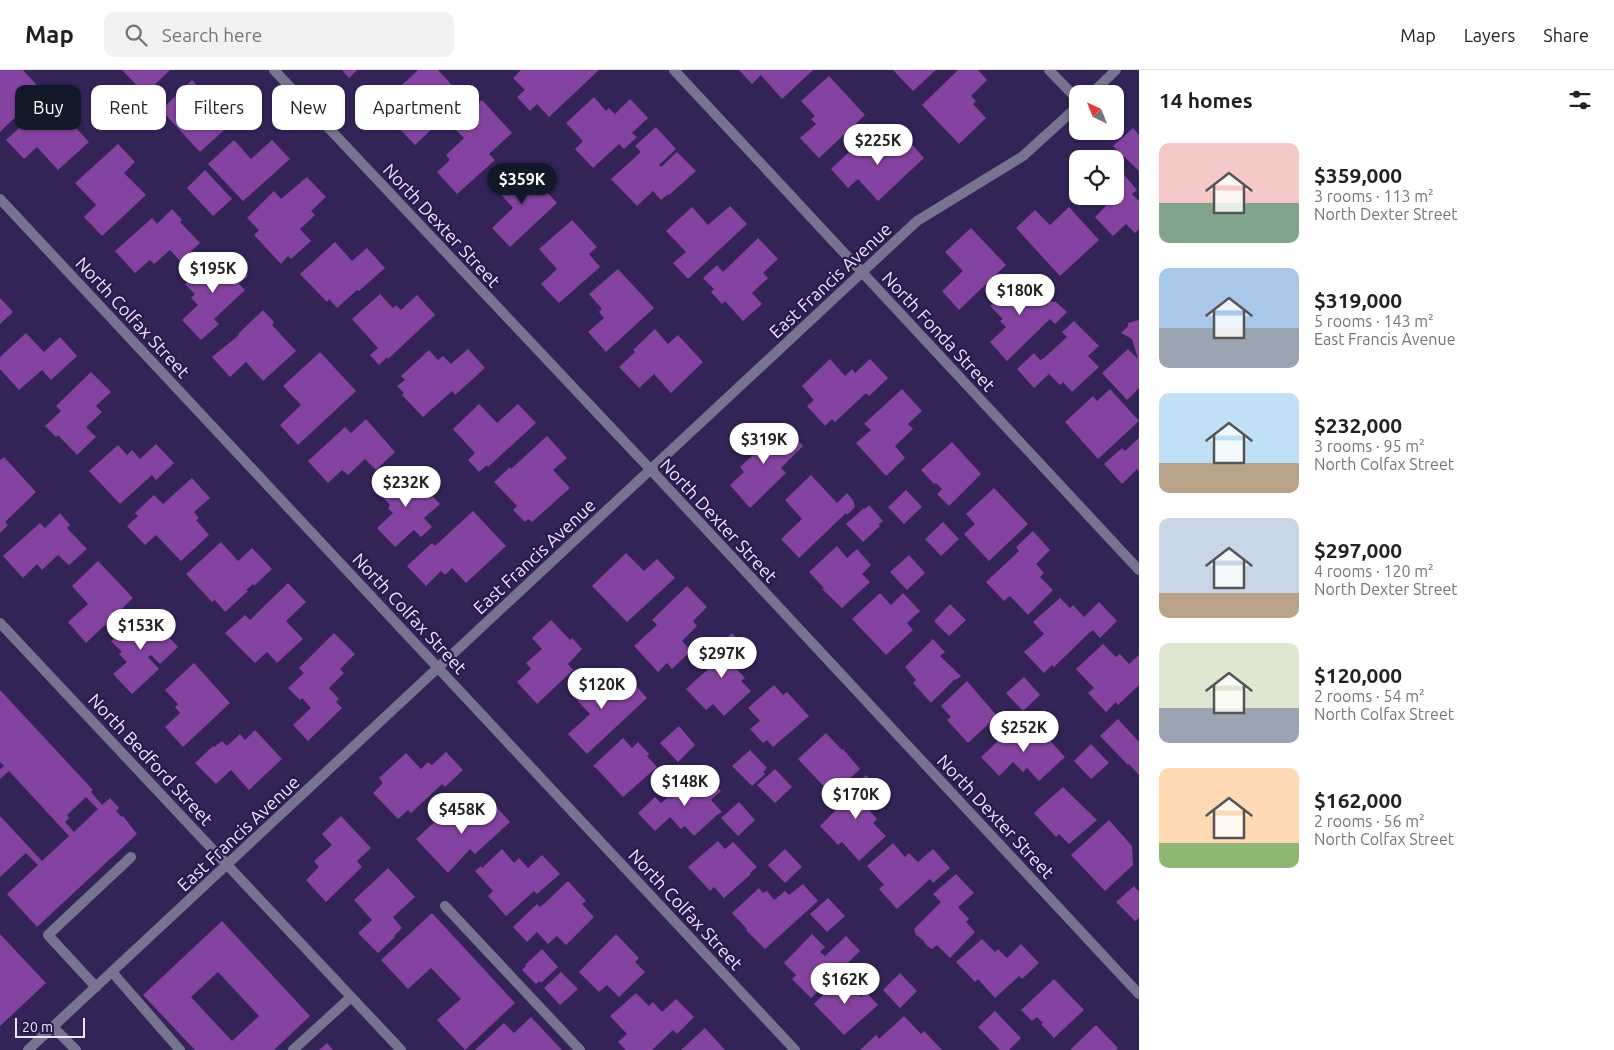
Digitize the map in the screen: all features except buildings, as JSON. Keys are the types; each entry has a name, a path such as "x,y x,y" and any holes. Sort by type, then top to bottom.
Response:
{"street":[{"name":"North Dexter Street","path":"274,70 651,470 1139,994"},
{"name":"North Fonda Street","path":"674,70 1139,570"},
{"path":"1049,70 1069,91"},
{"path":"1100,85 1116,70"},
{"name":"East Francis Avenue","path":"28,1050 917,221 1023,156 1069,114"},
{"name":"North Colfax Street","path":"0,199 795,1050"},
{"name":"North Bedford Street","path":"0,623 401,1050"},
{"path":"96,987 48,935 131,857"},
{"path":"444,906 580,1050"},
{"path":"112,972 180,1050"},
{"path":"293,1050 351,997"},
{"path":"53,1027 76,1050"}]}
